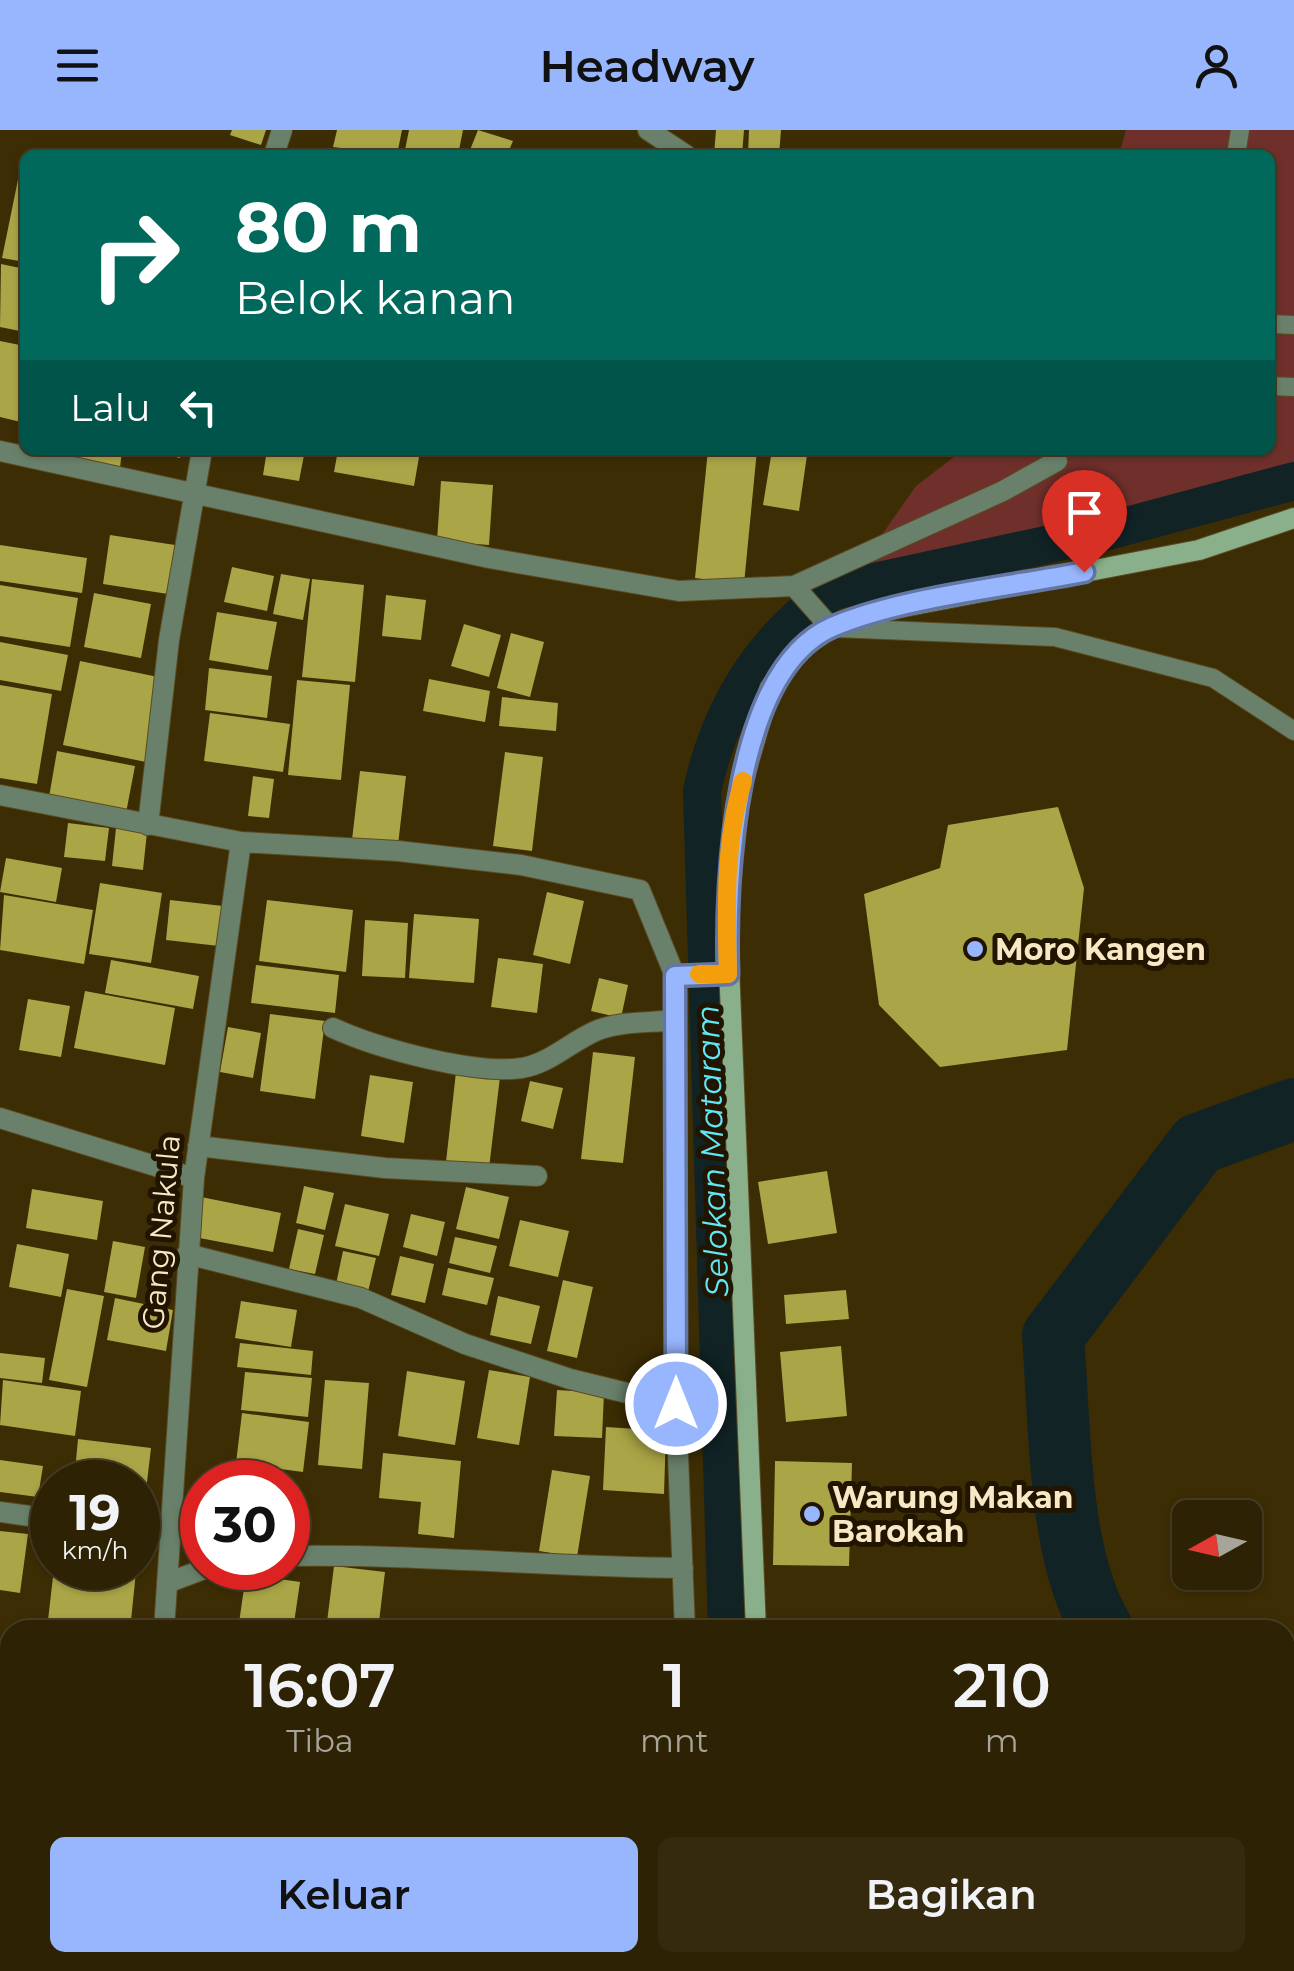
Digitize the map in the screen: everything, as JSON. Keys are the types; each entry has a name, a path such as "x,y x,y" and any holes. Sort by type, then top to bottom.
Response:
{"street":[{"path":"648,130 678,150"},
{"path":"0,452 488,558 679,591 799,590 1057,461"},
{"path":"148,825 169,640 201,455"},
{"path":"755,1620 723,974 740,791 770,688 827,623 1200,550 1294,518"},
{"path":"799,590 827,623"},
{"path":"0,794 241,842 398,851 520,865 640,890 680,975 675,1020 676,1404 684,1620"},
{"name":"Gang Nakula","path":"165,1620 194,1178 241,842"},
{"path":"680,975 723,974"},
{"path":"333,1028 367,1044 440,1060 519,1068 542,1062 601,1029 675,1020"},
{"path":"0,1118 194,1178"},
{"path":"198,1146 385,1168 537,1176"},
{"path":"187,1254 361,1298 465,1344 570,1379 676,1404"},
{"path":"0,1512 30,1516"},
{"path":"160,1533 170,1535"},
{"path":"310,1556 455,1556 579,1567 683,1568"},
{"path":"167,1583 180,1578"}],"lane":[{"path":"827,623 1056,637 1213,678 1294,731"}],"shaded area":[{"path":"1126,130 1294,130 1294,474 853,576 916,486 956,455 1275,455 1275,150 1120,150"}],"building":[{"path":"232,130 266,130 261,145 230,135"},
{"path":"337,130 402,130 398,150 333,147"},
{"path":"409,130 463,130 459,150 405,150"},
{"path":"478,130 513,141 509,150 470,150"},
{"path":"716,130 744,130 742,150 714,150"},
{"path":"749,130 781,130 779,150 748,150"},
{"path":"20,170 20,261 2,258"},
{"path":"1,264 20,268 20,331 0,327"},
{"path":"0,341 20,345 20,422 0,417"},
{"path":"59,455 121,455 120,468 59,459"},
{"path":"266,455 304,455 299,481 263,475"},
{"path":"337,455 419,457 414,486 334,472"},
{"path":"707,455 757,455 744,584 695,578"},
{"path":"771,455 807,455 799,511 763,505"},
{"path":"441,481 493,485 489,545 437,541"},
{"path":"110,535 175,545 168,594 103,584"},
{"path":"0,545 87,558 82,593 0,581"},
{"path":"232,567 274,576 267,611 224,602"},
{"path":"281,574 310,579 303,620 273,614"},
{"path":"312,579 364,585 355,682 302,677"},
{"path":"0,585 78,598 70,647 0,636"},
{"path":"94,593 151,604 141,658 84,647"},
{"path":"386,595 426,600 421,640 382,636"},
{"path":"217,612 277,622 268,670 209,660"},
{"path":"464,624 501,635 489,677 451,666"},
{"path":"511,633 544,642 530,697 497,688"},
{"path":"0,642 68,655 61,691 0,680"},
{"path":"80,661 163,678 146,762 63,745"},
{"path":"209,668 272,676 267,718 205,710"},
{"path":"429,679 490,691 485,722 423,711"},
{"path":"297,680 350,685 341,780 288,775"},
{"path":"0,685 52,694 37,784 0,778"},
{"path":"502,697 558,703 556,731 499,726"},
{"path":"210,713 290,724 283,772 204,761"},
{"path":"57,751 135,766 126,813 49,797"},
{"path":"505,752 543,757 532,851 493,846"},
{"path":"360,771 406,776 398,845 352,840"},
{"path":"253,776 274,779 269,818 248,816"},
{"name":"Moro Kangen","path":"1058,807 1084,888 1067,1050 940,1067 879,1005 864,894 940,868 948,825"},
{"path":"68,823 109,828 105,861 64,857"},
{"path":"116,828 147,832 143,870 112,866"},
{"path":"6,858 62,868 56,902 0,892"},
{"path":"100,883 162,893 151,963 89,954"},
{"path":"547,892 584,901 570,964 533,955"},
{"path":"4,895 93,910 84,964 0,950"},
{"path":"170,900 223,906 219,946 166,940"},
{"path":"267,900 353,910 346,972 259,961"},
{"path":"414,914 479,919 474,983 409,978"},
{"path":"365,920 408,923 405,978 362,976"},
{"path":"498,958 543,964 537,1013 491,1007"},
{"path":"111,960 199,976 193,1009 105,993"},
{"path":"256,965 339,975 335,1013 251,1003"},
{"path":"599,978 628,985 621,1018 591,1011"},
{"path":"85,991 175,1008 165,1065 74,1048"},
{"path":"28,999 70,1006 61,1057 19,1050"},
{"path":"270,1014 325,1021 315,1099 260,1091"},
{"path":"228,1027 261,1033 253,1078 220,1072"},
{"path":"593,1052 635,1057 623,1163 581,1159"},
{"path":"456,1072 500,1077 489,1168 446,1162"},
{"path":"370,1075 413,1082 404,1143 361,1136"},
{"path":"530,1081 563,1088 553,1129 521,1121"},
{"path":"827,1171 837,1233 768,1244 758,1182"},
{"path":"304,1186 334,1193 325,1230 296,1223"},
{"path":"466,1187 509,1197 499,1239 456,1229"},
{"path":"32,1189 103,1201 97,1240 26,1228"},
{"path":"196,1196 281,1213 273,1252 189,1236"},
{"path":"345,1204 389,1214 379,1256 335,1246"},
{"path":"411,1214 445,1222 437,1256 403,1247"},
{"path":"520,1220 569,1231 558,1277 509,1266"},
{"path":"298,1229 324,1235 315,1274 289,1269"},
{"path":"455,1237 497,1246 490,1273 449,1263"},
{"path":"113,1241 145,1247 136,1298 104,1292"},
{"path":"17,1244 69,1254 61,1297 9,1287"},
{"path":"343,1251 376,1258 367,1296 335,1289"},
{"path":"400,1256 434,1264 425,1303 391,1295"},
{"path":"448,1268 494,1278 487,1305 442,1295"},
{"path":"563,1280 593,1287 577,1358 547,1351"},
{"path":"67,1289 104,1296 87,1387 49,1380"},
{"path":"846,1290 849,1319 786,1324 784,1295"},
{"path":"498,1296 540,1306 531,1344 490,1335"},
{"path":"115,1298 173,1310 166,1351 107,1340"},
{"path":"241,1301 297,1310 291,1347 235,1338"},
{"path":"240,1343 313,1351 311,1375 237,1367"},
{"path":"841,1346 847,1416 786,1422 780,1352"},
{"path":"0,1353 45,1358 42,1383 0,1378"},
{"path":"489,1370 530,1377 519,1445 477,1438"},
{"path":"407,1371 465,1381 455,1445 398,1436"},
{"path":"245,1372 312,1378 308,1417 241,1410"},
{"path":"3,1380 81,1391 75,1436 0,1425"},
{"path":"325,1380 369,1383 362,1469 318,1465"},
{"path":"557,1390 604,1393 602,1438 554,1436"},
{"path":"242,1413 309,1422 304,1460 236,1460"},
{"path":"606,1427 666,1431 664,1494 603,1490"},
{"path":"78,1439 151,1448 150,1460 76,1460"},
{"path":"383,1453 461,1461 454,1538 418,1534 421,1502 379,1498"},
{"path":"0,1460 30,1464 30,1496 0,1492"},
{"name":"Warung Makan Barokah","path":"775,1461 852,1463 849,1566 773,1565"},
{"path":"552,1470 590,1476 577,1557 539,1551"},
{"path":"0,1531 28,1534 20,1593 0,1590"},
{"path":"334,1566 385,1572 379,1620 327,1620"},
{"path":"51,1590 134,1590 131,1620 48,1620"},
{"path":"244,1590 299,1590 294,1620 239,1620"}],"waterway":[{"name":"Selokan Mataram","path":"727,1620 702,791 720,731 733,704 785,631 832,591 1101,533 1294,481"},
{"path":"1098,1620 1077,1565 1069,1527 1053,1336 1198,1144 1294,1109"}],"slow traffic":[{"path":"699,974 728,974 727,916 734,824 743,781"}],"place":[{"name":"Moro Kangen","path":"975,949"},
{"name":"Warung Makan Barokah","path":"812,1514"}],"route":[{"path":"676,1404 675,976 728,974 727,916 734,824 770,688 784,666 830,628 892,609 1084,572"}]}
